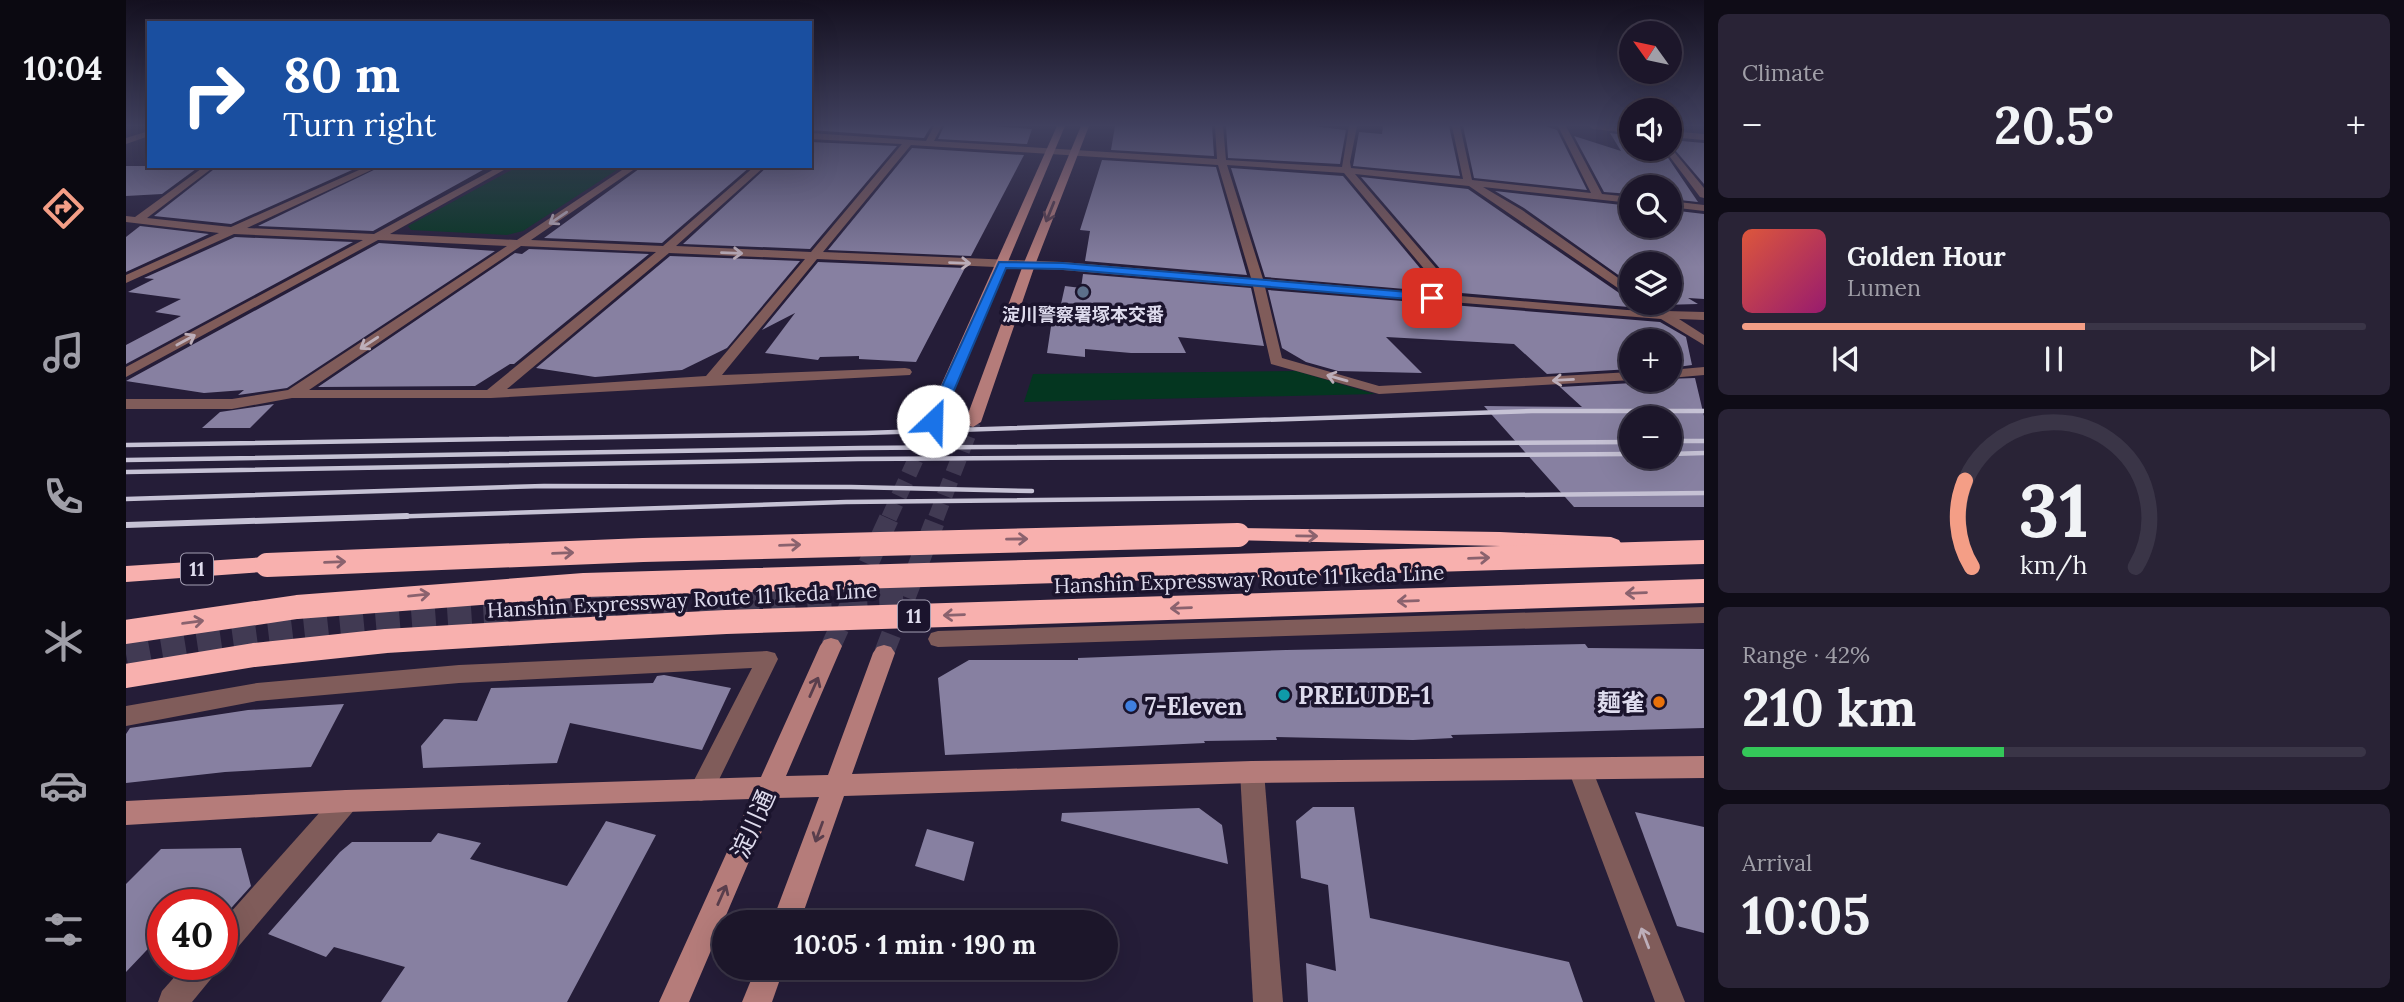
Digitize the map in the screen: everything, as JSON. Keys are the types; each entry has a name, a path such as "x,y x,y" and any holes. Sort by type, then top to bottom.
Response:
{"highway":[{"name":"11","path":"126,574 267,565 643,550 1238,535 1500,539 1704,551"},
{"name":"Hanshin Expressway Route 11 Ikeda Line","path":"126,632 284,610 415,596 584,585 1704,551"},
{"name":"Hanshin Expressway Route 11 Ikeda Line","path":"126,676 254,654 386,641 552,631 740,622 1704,591"}],"street":[{"path":"132,220 201,173"},
{"path":"126,279 361,173"},
{"path":"126,373 494,173"},
{"path":"292,394 625,173"},
{"path":"491,394 664,251 753,173"},
{"path":"709,380 883,173"},
{"path":"933,421 1041,173"},
{"path":"972,422 1029,265 1067,173"},
{"path":"1225,173 1258,283 1276,360 1379,390 1619,377"},
{"path":"1350,173 1457,300"},
{"path":"1373,173 1619,199"},
{"path":"1466,173 1468,183 1518,212 1619,284"},
{"path":"1586,173 1598,196"},
{"path":"1687,173 1704,195"},
{"path":"1682,205 1704,208"},
{"path":"132,220 233,231 379,235 664,251 1029,265 1664,316 1704,316"},
{"path":"1664,316 1704,341"},
{"path":"1682,373 1704,371"},
{"path":"126,404 232,404 292,394 491,394 709,380 905,372"},
{"path":"938,639 1704,615"},
{"name":"淀川通","path":"674,1002 831,646"},
{"path":"790,910 884,653"},
{"path":"126,716 270,691 459,674 767,659 701,790"},
{"path":"126,813 346,800 1252,772 1704,767"},
{"path":"1580,769 1670,1002"},
{"path":"1252,772 1268,1002"},
{"path":"238,925 346,800"},
{"path":"173,1002 192,980"},
{"path":"757,1002 765,980"}],"green space":[{"path":"506,173 613,173 523,231 507,235 411,230 408,226"},
{"path":"1296,371 1375,394 1024,402 1033,374"}],"building":[{"path":"126,173 191,173 162,194 126,196"},
{"path":"209,173 346,173 231,224 154,216"},
{"path":"368,173 478,173 373,231 258,226"},
{"path":"634,173 743,173 662,243 544,238"},
{"path":"761,173 874,173 810,249 683,244"},
{"path":"892,173 1015,173 971,256 828,250"},
{"path":"1098,173 1218,173 1247,275 1085,261 1090,231 1080,230"},
{"path":"1232,173 1343,176 1440,292 1265,277"},
{"path":"1425,173 1459,173 1460,176"},
{"path":"1473,173 1578,173 1587,190 1474,178"},
{"path":"1594,173 1678,173 1680,175 1619,175 1619,193 1604,192"},
{"path":"1694,173 1704,173 1704,184"},
{"path":"1361,177 1468,189 1619,293 1619,306 1461,293"},
{"path":"1682,178 1698,202 1682,200"},
{"path":"1495,191 1619,205 1619,238 1682,238 1682,211 1704,214 1704,299 1688,298 1698,304 1682,304 1682,252 1619,252 1619,275 1524,208"},
{"path":"140,226 209,234 126,272 126,237"},
{"path":"235,237 353,242 126,364 126,345 181,316 155,312 181,299 128,292 154,279 144,278"},
{"path":"379,243 495,251 287,388 238,395 244,390 204,393 126,381"},
{"path":"529,249 649,254 514,364 475,386 318,387 515,253 522,254"},
{"path":"670,256 800,261 727,348 682,370 595,377 536,368"},
{"path":"818,262 965,268 916,362 859,359 859,356 820,357 818,360 765,353 795,313 762,330"},
{"path":"1083,274 1251,288 1264,346 1178,337 1186,353 1131,353 1085,349 1085,357 1047,353 1053,313 1059,313 1065,286 1081,288"},
{"path":"1268,290 1660,322 1672,329 1619,329 1619,370 1547,374 1514,344 1386,337 1422,373 1338,371 1306,362 1282,348"},
{"path":"1682,335 1686,337 1692,365 1682,366"},
{"path":"1682,378 1695,378 1704,416 1704,507 1574,507 1484,406 1582,407 1560,387 1619,384 1619,392 1682,392"},
{"path":"274,404 250,428 202,428 220,412"},
{"path":"1585,644 1588,648 1704,649 1704,728 1451,735 1453,738 1413,740 1276,737 1277,740 1204,741 1205,743 945,755 938,678 969,660 1078,660 1286,650"},
{"path":"664,675 731,688 702,750 570,723 557,763 423,768 421,746 444,719 477,721 491,688 653,683 657,676"},
{"path":"344,704 311,767 225,772 126,783 126,734 130,728 248,710"},
{"path":"1313,807 1354,807 1370,918 1569,962 1583,1002 1308,1002 1306,963 1336,971 1328,885 1301,878 1296,821"},
{"path":"1199,808 1222,825 1228,864 1061,821 1062,813"},
{"path":"1635,812 1704,827 1704,933 1677,926"},
{"path":"606,821 656,835 567,1002 381,1002 405,967 334,947 326,957 268,934 340,852 352,842 431,842 438,833 481,843 470,859 567,886"},
{"path":"927,829 974,842 964,881 915,866"},
{"path":"241,848 251,886 238,900 238,889 147,889 147,950 126,972 126,884 161,849"}],"tunnel":[{"path":"889,518 933,421"},
{"path":"936,518 973,422"},
{"path":"831,646 890,516"},
{"path":"884,653 937,516"},
{"path":"126,654 222,638 417,617 612,606 905,596"}],"railway":[{"path":"126,445 865,433 1532,411 1704,411"},
{"path":"1682,441 1704,441"},
{"path":"126,460 861,448 1619,442"},
{"path":"1682,454 1704,453"},
{"path":"126,472 858,459 1619,454"},
{"path":"126,499 544,486 851,487 1032,491"},
{"path":"352,518 846,502 1704,493"},
{"path":"126,525 407,516"}],"place":[{"name":"淀川警察署塚本交番","path":"1083,292"},
{"name":"PRELUDE-1","path":"1284,695"},
{"name":"麺雀","path":"1659,702"},
{"name":"7-Eleven","path":"1131,706"}],"route":[{"path":"933,421 1002,264 1063,266 1432,298"}]}
